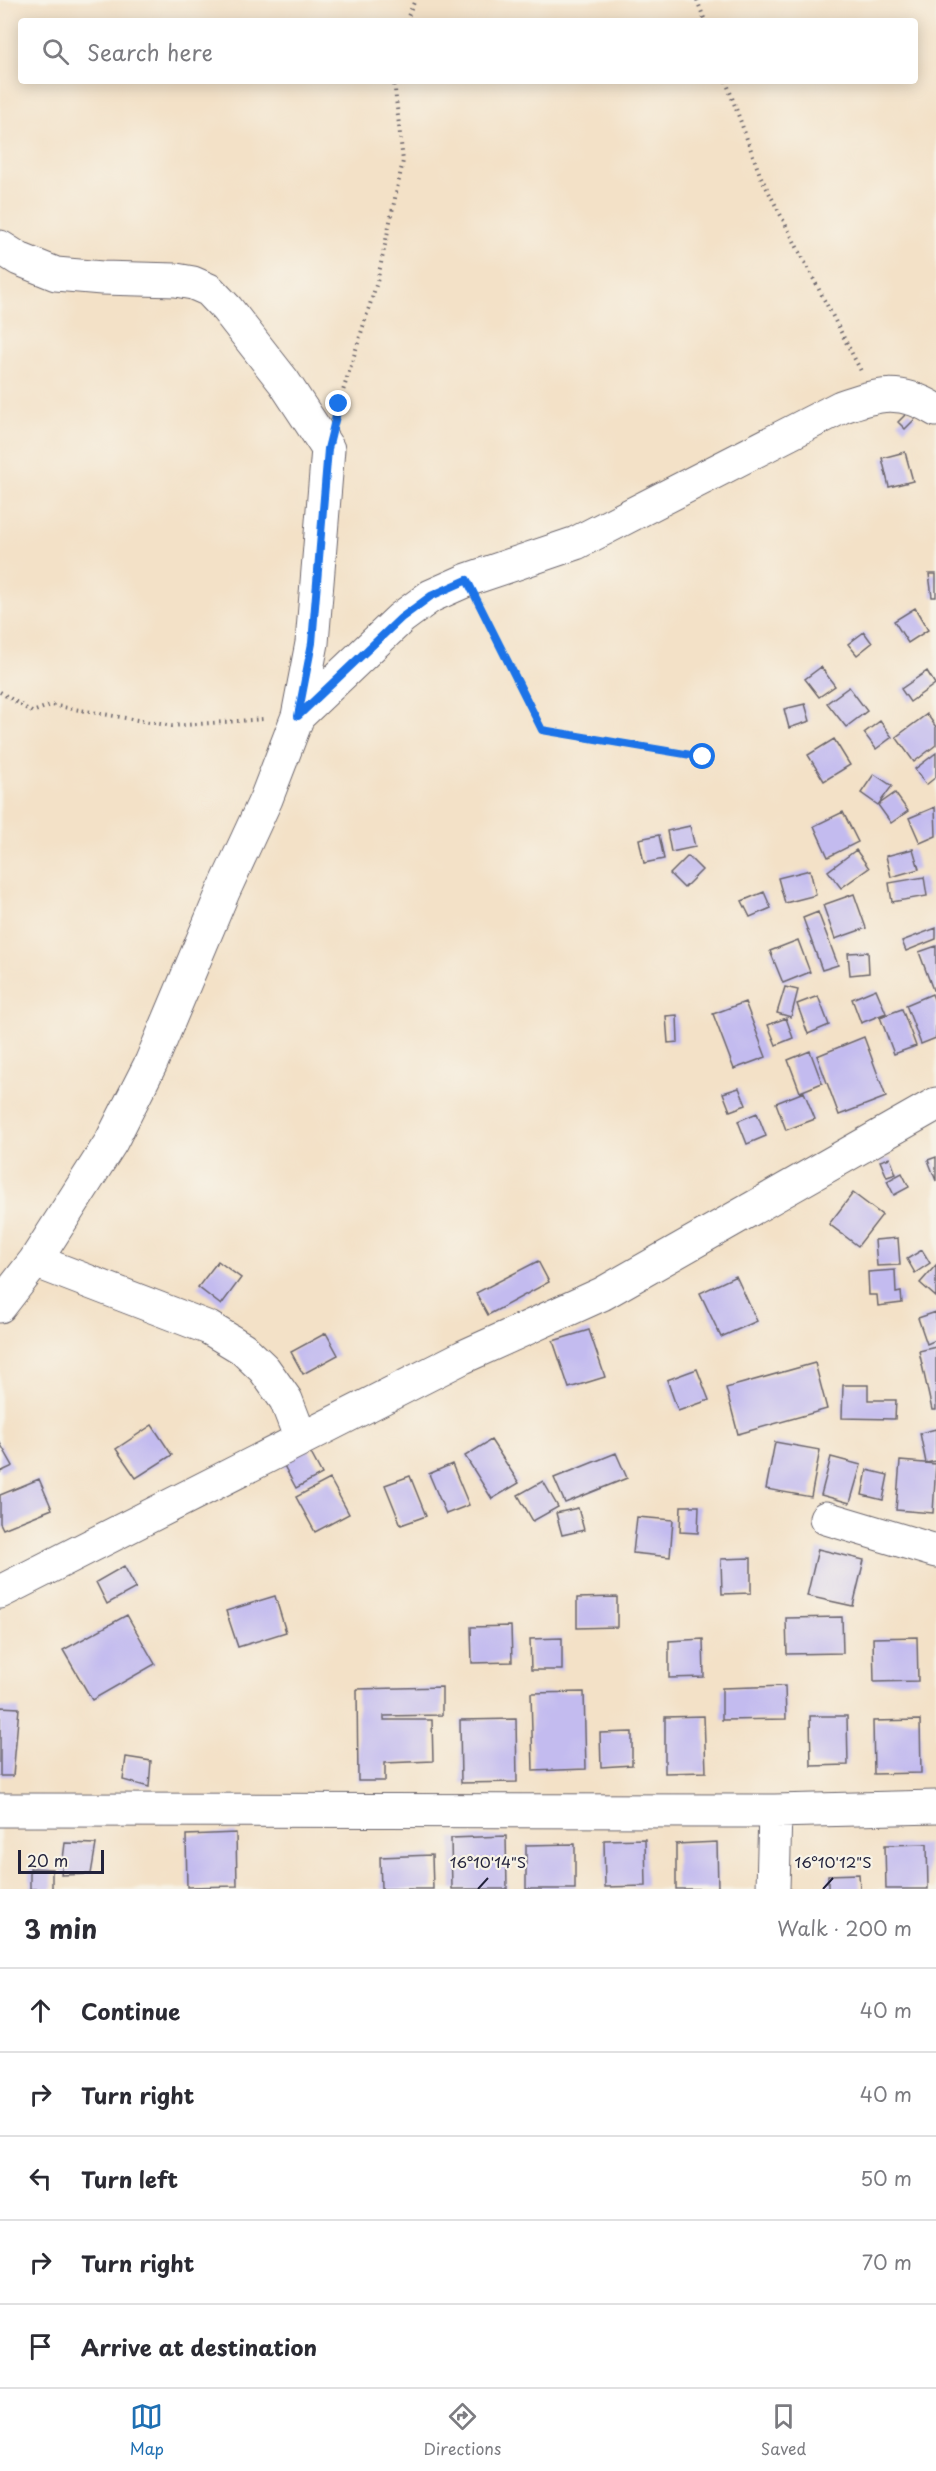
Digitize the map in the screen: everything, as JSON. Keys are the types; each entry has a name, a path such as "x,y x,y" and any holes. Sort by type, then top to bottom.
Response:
{"street":[{"path":"0,247 18,259 56,274 176,280 193,283 209,290 227,309 284,382 328,449 312,643 298,716 266,799 223,892 151,1063 111,1142 35,1261 0,1306"},
{"path":"298,716 401,618 431,596 467,580 576,543 841,407 874,396 901,395 936,410"},
{"path":"0,1592 463,1357 602,1294 936,1104"},
{"path":"35,1261 209,1328 242,1348 264,1368 286,1400 301,1439"},
{"path":"826,1518 936,1551"},
{"path":"0,1810 775,1810 936,1807"},
{"path":"773,1889 775,1810"}],"path":[{"path":"407,18 415,0"},
{"path":"697,0 704,18"},
{"path":"328,449 377,282 403,161 394,84"},
{"path":"727,84 760,176 874,396"},
{"path":"467,580 542,730 703,757"},
{"path":"0,692 32,711 51,705 172,726 298,716"}],"building":[{"path":"909,411 916,418 905,429 898,422"},
{"path":"905,452 913,481 889,487 882,458"},
{"path":"929,574 936,574 936,597 932,597"},
{"path":"915,608 928,630 908,643 894,621"},
{"path":"864,632 872,643 857,655 848,644"},
{"path":"821,667 835,686 819,697 805,679"},
{"path":"927,671 935,684 910,702 901,689"},
{"path":"849,687 867,711 846,727 827,703"},
{"path":"805,704 810,721 789,728 784,709"},
{"path":"927,714 936,727 936,745 914,762 896,737"},
{"path":"880,721 892,737 876,749 864,733"},
{"path":"834,739 850,765 824,781 808,755"},
{"path":"936,753 936,777 926,785 915,769"},
{"path":"874,774 892,786 878,805 861,793"},
{"path":"895,793 908,811 891,823 878,805"},
{"path":"935,807 936,836 920,843 909,818"},
{"path":"843,812 858,842 828,857 814,826"},
{"path":"690,826 695,847 671,852 667,831"},
{"path":"659,835 664,859 644,863 639,839"},
{"path":"913,849 919,869 891,877 886,856"},
{"path":"856,850 869,868 841,888 828,871"},
{"path":"688,856 702,870 684,888 670,874"},
{"path":"810,870 816,895 785,903 778,878"},
{"path":"924,877 927,896 892,902 889,883"},
{"path":"764,892 771,908 750,917 742,901"},
{"path":"854,894 866,928 835,939 823,905"},
{"path":"818,912 838,965 822,970 803,918"},
{"path":"936,928 936,939 906,951 902,941"},
{"path":"798,940 810,972 783,983 770,951"},
{"path":"936,946 936,989 933,990 919,952"},
{"path":"868,952 869,973 850,975 848,953"},
{"path":"785,987 798,990 791,1017 777,1013"},
{"path":"876,989 886,1013 861,1023 852,999"},
{"path":"932,994 936,1004 936,1038 921,1044 906,1005"},
{"path":"818,996 829,1025 808,1034 797,1004"},
{"path":"745,1002 766,1057 734,1069 713,1014"},
{"path":"902,1009 916,1046 894,1054 880,1017"},
{"path":"677,1015 678,1042 668,1043 666,1016"},
{"path":"786,1018 793,1038 776,1045 768,1025"},
{"path":"864,1037 886,1097 839,1115 817,1056"},
{"path":"810,1051 822,1083 800,1092 788,1060"},
{"path":"739,1088 746,1105 730,1111 723,1093"},
{"path":"804,1092 815,1119 786,1130 776,1103"},
{"path":"757,1113 766,1136 747,1144 738,1121"},
{"path":"936,1157 936,1181 928,1160"},
{"path":"890,1158 896,1174 887,1177 880,1161"},
{"path":"902,1173 909,1187 894,1195 887,1181"},
{"path":"853,1193 882,1215 858,1246 829,1224"},
{"path":"898,1238 900,1265 877,1266 875,1240"},
{"path":"922,1250 930,1263 915,1273 907,1259"},
{"path":"218,1261 241,1278 221,1305 198,1287"},
{"path":"538,1261 549,1282 488,1315 476,1293"},
{"path":"936,1265 936,1297 920,1283"},
{"path":"895,1270 896,1293 901,1292 902,1303 878,1306 877,1295 869,1295 868,1272"},
{"path":"736,1276 757,1321 721,1337 700,1293"},
{"path":"936,1312 936,1340 927,1344 918,1318"},
{"path":"589,1330 605,1377 569,1388 553,1341"},
{"path":"326,1333 338,1355 303,1374 291,1352"},
{"path":"936,1347 936,1410 932,1410 919,1351"},
{"path":"815,1363 827,1409 738,1434 726,1388"},
{"path":"697,1369 709,1400 678,1411 667,1380"},
{"path":"843,1385 868,1385 868,1400 896,1400 895,1419 842,1418"},
{"path":"152,1425 172,1455 136,1478 116,1449"},
{"path":"936,1429 936,1461 926,1463 920,1433"},
{"path":"491,1440 519,1483 492,1499 465,1456"},
{"path":"775,1442 820,1450 811,1497 766,1489"},
{"path":"0,1443 13,1466 0,1472"},
{"path":"307,1446 322,1474 296,1488 281,1460"},
{"path":"616,1453 627,1478 565,1503 554,1478"},
{"path":"831,1457 861,1465 850,1503 821,1495"},
{"path":"900,1461 936,1464 933,1513 896,1510"},
{"path":"452,1464 469,1505 446,1514 429,1474"},
{"path":"867,1470 888,1475 883,1500 862,1495"},
{"path":"410,1476 426,1516 401,1525 385,1485"},
{"path":"39,1479 52,1509 3,1529 0,1523 0,1495"},
{"path":"330,1479 349,1514 315,1532 296,1497"},
{"path":"543,1481 558,1507 533,1521 518,1495"},
{"path":"681,1506 699,1506 698,1533 680,1532"},
{"path":"578,1508 584,1530 562,1535 556,1513"},
{"path":"637,1517 673,1520 670,1557 633,1553"},
{"path":"818,1549 864,1560 853,1606 807,1596"},
{"path":"751,1558 751,1593 722,1594 721,1559"},
{"path":"124,1566 136,1588 107,1604 96,1582"},
{"path":"275,1596 286,1632 238,1647 226,1611"},
{"path":"617,1597 617,1627 577,1628 577,1598"},
{"path":"127,1615 155,1664 92,1700 63,1650"},
{"path":"842,1617 843,1653 787,1654 786,1618"},
{"path":"511,1626 512,1662 472,1663 471,1627"},
{"path":"917,1637 918,1681 874,1682 873,1638"},
{"path":"562,1638 562,1670 531,1670 530,1639"},
{"path":"703,1639 704,1677 669,1678 669,1641"},
{"path":"785,1686 786,1719 722,1720 722,1688"},
{"path":"442,1687 442,1715 384,1716 384,1720 432,1720 433,1761 385,1763 385,1781 358,1781 357,1689"},
{"path":"584,1692 586,1769 533,1771 531,1693"},
{"path":"0,1707 19,1708 13,1776 0,1776"},
{"path":"704,1716 706,1772 665,1773 665,1717"},
{"path":"810,1716 847,1716 848,1765 811,1766"},
{"path":"516,1719 517,1782 461,1783 460,1720"},
{"path":"920,1720 921,1773 874,1774 873,1721"},
{"path":"632,1732 632,1765 601,1767 600,1733"},
{"path":"126,1757 151,1761 149,1787 123,1780"},
{"path":"236,1833 237,1886 187,1887 186,1835"},
{"path":"506,1836 507,1889 452,1889 451,1838"},
{"path":"645,1839 646,1886 605,1887 604,1840"},
{"path":"717,1842 718,1889 676,1889 676,1844"},
{"path":"65,1843 96,1844 91,1874 61,1875"},
{"path":"575,1844 575,1889 526,1889 526,1845"},
{"path":"927,1844 928,1889 886,1889 885,1845"},
{"path":"432,1855 433,1889 381,1889 380,1857"},
{"path":"30,1868 52,1869 52,1889 30,1889"},
{"path":"859,1874 860,1889 828,1889 828,1875"}],"route":[{"path":"339,404 328,449 312,643 298,716 401,618 431,596 467,580 542,730 703,757"}]}
